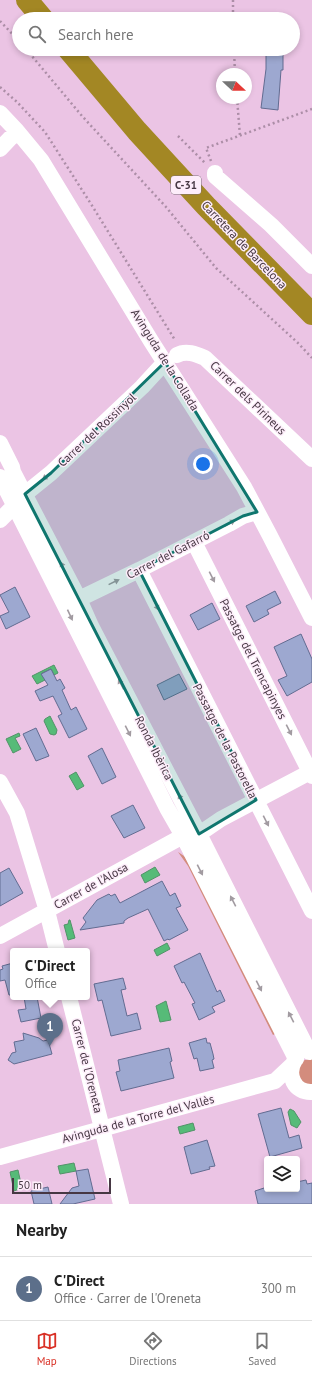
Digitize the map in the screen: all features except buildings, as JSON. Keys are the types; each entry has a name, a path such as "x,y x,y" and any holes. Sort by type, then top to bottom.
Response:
{"highway":[{"path":"28,0 37,12"},
{"name":"Carretera de Barcelona","path":"74,56 137,131 201,201 312,314"}],"street":[{"name":"Avinguda de la Collada","path":"0,113 41,160 151,341 173,354 270,534 312,618"},
{"path":"0,149 17,131"},
{"path":"215,173 215,176 271,225 312,266"},
{"name":"Carrer dels Pirineus","path":"173,354 191,353 205,358 312,459"},
{"name":"Carrer del Rossinyol","path":"0,520 20,499 52,473 142,387 173,354"},
{"name":"Ronda Ibèrica","path":"0,443 12,467 20,499 78,632 167,808 302,1057"},
{"name":"Ronda Ibèrica","path":"0,477 20,499 79,599 91,626 199,834 302,1057"},
{"name":"Carrer del Gafarró","path":"79,599 139,570 243,516 257,512"},
{"name":"Passatge del Trencapinyes","path":"194,542 311,773"},
{"name":"Passatge de la Pastorella","path":"139,570 312,911"},
{"path":"199,834 221,819 311,773"},
{"path":"0,782 17,813 57,948"},
{"name":"Carrer de l'Alosa","path":"0,936 182,836"},
{"name":"Carrer de l'Oreneta","path":"70,1000 121,1204"},
{"name":"Ronda Ibèrica","path":"295,1085 291,1072 302,1057"},
{"name":"Avinguda de la Torre del Vallès","path":"0,1156 275,1081 302,1057"},
{"name":"Avinguda de la Torre del Vallès","path":"275,1081 295,1085"},
{"path":"295,1085 302,1090 311,1093"}],"path":[{"path":"232,0 233,12"},
{"path":"0,21 12,34"},
{"path":"32,56 82,116 166,207 216,268 298,343 312,358"},
{"path":"234,56 235,68"},
{"name":"Avinguda de la Collada","path":"0,87 46,132 172,334 173,354"},
{"path":"237,104 240,136"},
{"path":"215,173 206,148 312,109"},
{"path":"178,136 215,173"}],"highlighted area":[{"path":"165,362 257,512 243,516 139,570 256,800 199,834 25,494 51,473"}],"shaded area":[{"path":"54,665 58,673 54,675 51,669 42,673 45,680 37,684 32,676"},
{"path":"50,716 57,730 56,734 54,735 50,734 44,721"},
{"path":"19,733 20,736 15,738 21,749 13,753 6,739"},
{"path":"76,772 84,786 77,790 69,776"},
{"path":"178,852 184,856 189,863 277,1033 273,1035 188,866"},
{"path":"155,867 160,875 145,883 141,875"},
{"path":"69,920 75,938 68,940 64,925 68,924"},
{"path":"167,943 170,949 157,956 154,950"},
{"path":"166,1001 171,1020 160,1022 156,1006"},
{"path":"312,1058 312,1086 301,1083 297,1068 302,1061"},
{"path":"290,1109 294,1111 301,1122 297,1128 291,1125 288,1112"},
{"path":"193,1123 195,1130 180,1134 178,1127"},
{"path":"74,1163 76,1171 60,1174 58,1166"},
{"path":"18,1170 22,1188 14,1191 10,1172"}],"place":[{"name":"C'Direct","path":"50,1046"}]}
